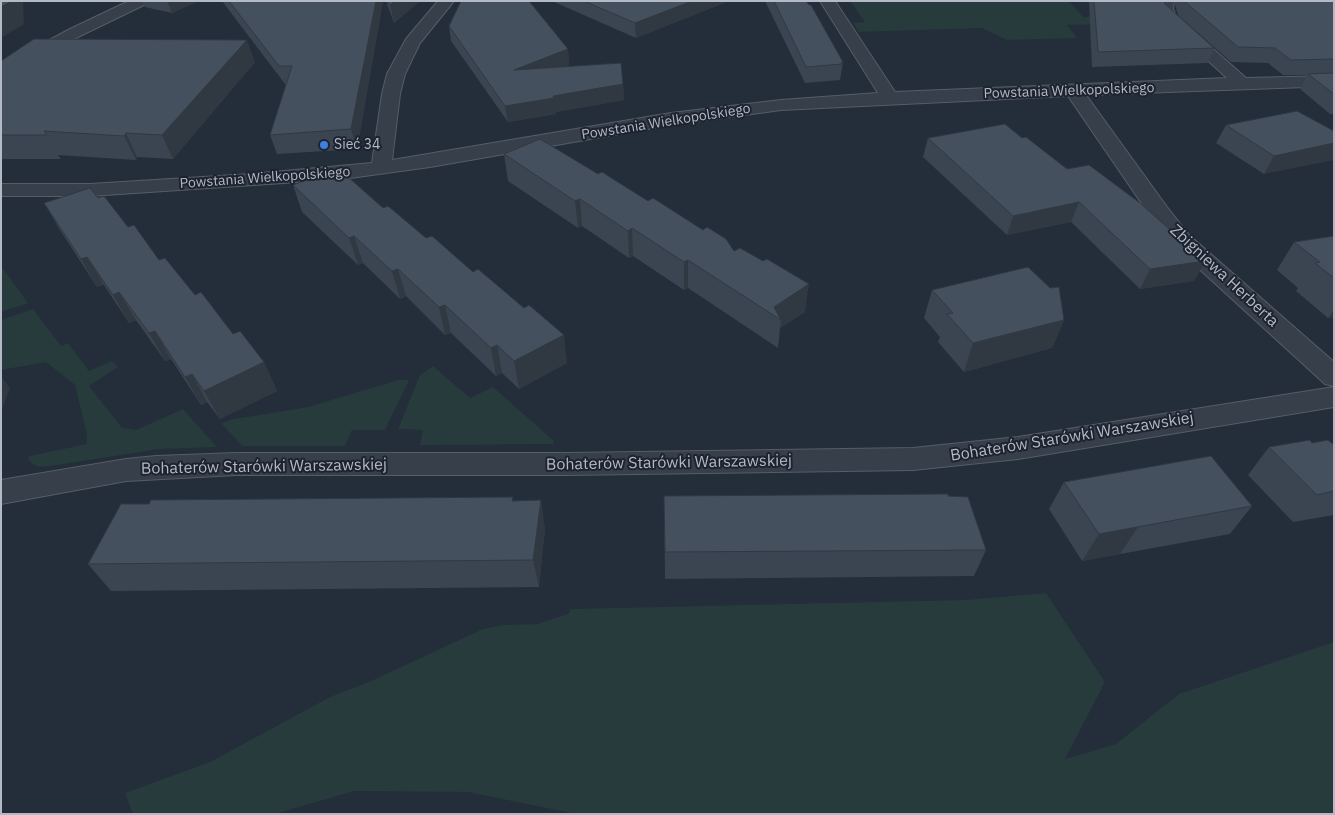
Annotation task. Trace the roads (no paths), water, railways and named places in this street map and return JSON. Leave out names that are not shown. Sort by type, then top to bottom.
[{"type":"street","points":[[1,73],[76,32],[141,1]]},
{"type":"street","points":[[381,168],[391,94],[396,74],[412,42],[439,8],[447,1]]},
{"type":"street","points":[[827,1],[890,98]]},
{"type":"street","points":[[1167,1],[1165,9],[1169,18],[1242,83]]},
{"type":"street","name":"Powstania Wielkopolskiego","points":[[1,190],[90,190],[232,182],[381,168],[717,112],[782,105],[890,98],[1242,83],[1334,81]]},
{"type":"street","name":"Zbigniewa Herberta","points":[[1074,91],[1159,212],[1181,240],[1334,377]]},
{"type":"street","name":"Bohaterów Starówki Warszawskiej","points":[[1,492],[126,470],[176,466],[236,464],[624,463],[922,458],[1018,448],[1334,396]]},
{"type":"place","name":"Sieć 34","points":[[324,145]]}]
